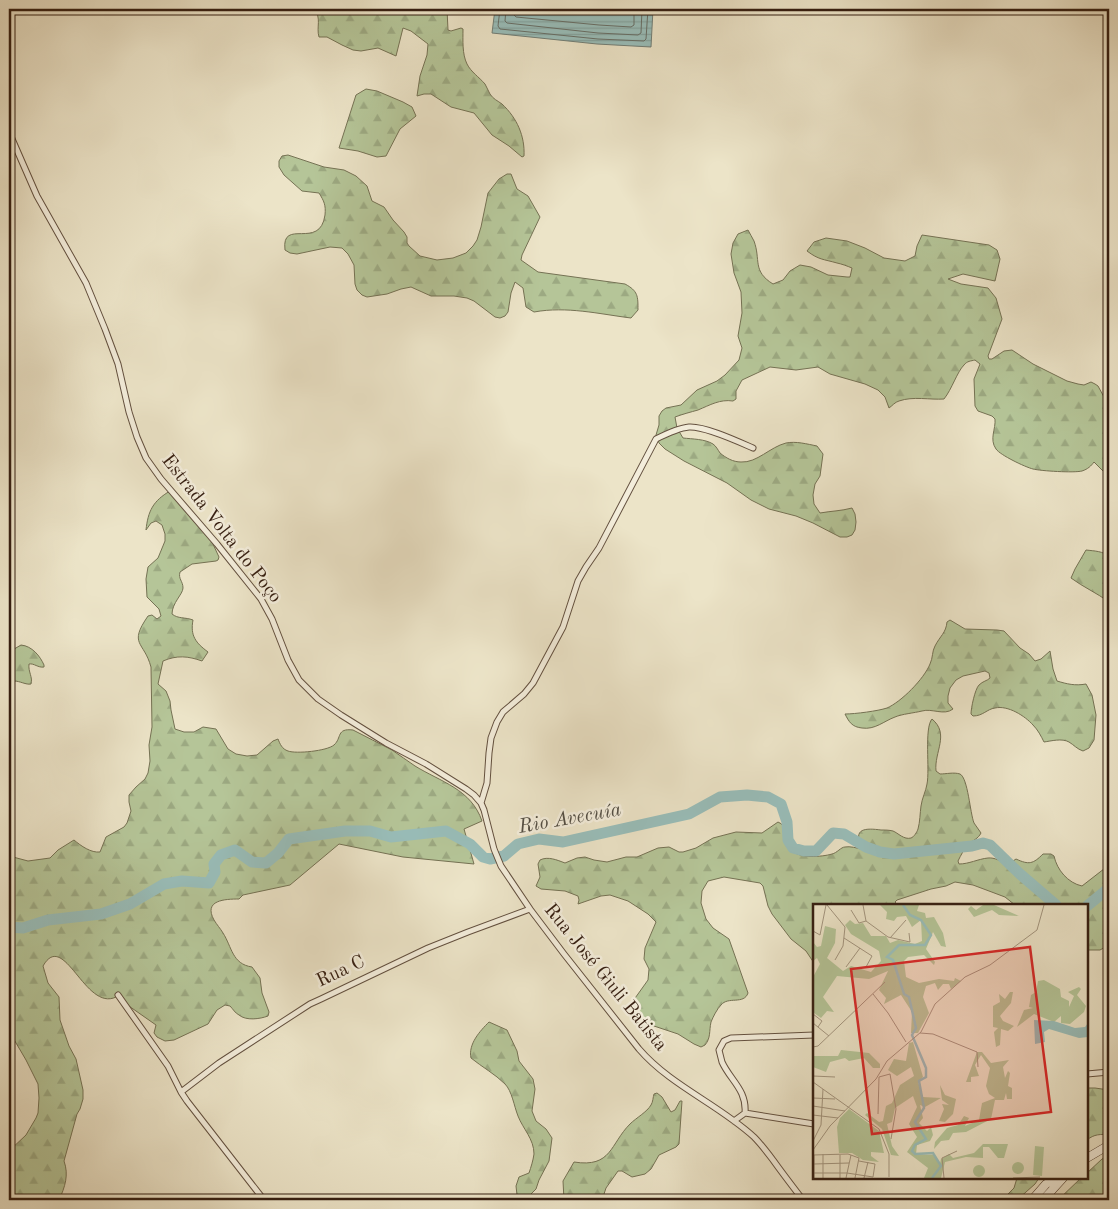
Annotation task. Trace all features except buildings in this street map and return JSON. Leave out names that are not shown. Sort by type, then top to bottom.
[{"type":"main road","points":[[1088,1157],[1109,1145]]},
{"type":"main road","points":[[1032,1200],[1046,1184],[1055,1179]]},
{"type":"main road","points":[[1043,1200],[1062,1179]]},
{"type":"street","name":"Estrada Volta do Poço","points":[[9,132],[37,196],[90,293],[118,364],[129,412],[146,458],[165,484],[217,544],[260,599],[272,620],[288,660],[299,680],[318,699],[341,715],[466,789],[481,803]]},
{"type":"street","points":[[481,803],[487,783],[491,738],[497,722],[503,712],[533,684],[564,628],[578,581],[598,548],[656,439],[668,433],[690,427],[713,431],[753,448]]},
{"type":"street","name":"Rua José Giuli Batista","points":[[481,803],[501,866],[564,954],[650,1062],[675,1082],[734,1121],[754,1137],[803,1200]]},
{"type":"street","name":"Rua C","points":[[181,1092],[238,1051],[315,1002],[428,948],[530,909]]},
{"type":"street","points":[[118,995],[168,1066],[181,1092],[264,1200]]},
{"type":"street","points":[[745,1113],[746,1105],[739,1087],[722,1062],[719,1050],[724,1041],[732,1038],[813,1035]]},
{"type":"street","points":[[1088,1074],[1109,1072]]},
{"type":"street","points":[[734,1121],[745,1113],[813,1124]]},
{"type":"green space","points":[[314,9],[447,9],[448,30],[463,29],[465,60],[467,64],[485,84],[491,96],[507,109],[516,121],[523,141],[524,156],[522,157],[492,135],[474,113],[451,107],[431,94],[417,96],[428,44],[411,31],[403,28],[396,56],[378,48],[361,51],[353,50],[327,37],[319,37],[318,16]]},
{"type":"green space","points":[[366,89],[377,91],[403,102],[412,107],[416,116],[400,129],[386,156],[377,157],[339,148],[356,95]]},
{"type":"green space","points":[[288,155],[324,167],[344,170],[356,176],[367,186],[372,201],[384,207],[404,232],[409,246],[420,256],[437,260],[453,258],[466,253],[473,246],[481,227],[488,193],[499,179],[507,174],[511,174],[517,189],[528,196],[540,217],[521,260],[538,272],[625,284],[633,289],[636,294],[638,310],[631,318],[571,310],[534,312],[526,307],[523,288],[515,282],[508,312],[500,318],[495,317],[467,298],[431,296],[411,287],[387,294],[367,297],[362,295],[357,290],[355,284],[354,265],[342,248],[330,247],[297,254],[285,250],[285,240],[289,236],[316,231],[322,225],[325,215],[324,203],[319,193],[302,191],[284,175],[279,167],[279,161],[282,156]]},
{"type":"green space","points":[[748,230],[754,241],[760,270],[766,279],[773,284],[783,280],[790,271],[800,265],[811,267],[828,275],[850,277],[852,268],[818,258],[807,251],[814,242],[826,238],[847,241],[884,258],[905,261],[915,256],[922,235],[989,245],[997,250],[1000,259],[995,281],[963,274],[948,279],[961,284],[988,288],[996,298],[1002,319],[988,356],[989,359],[1004,351],[1012,350],[1033,364],[1067,381],[1084,385],[1091,382],[1098,386],[1104,397],[1109,400],[1109,483],[1105,473],[1094,462],[1089,467],[1078,472],[1033,469],[998,452],[993,442],[995,419],[978,411],[975,406],[974,379],[980,364],[975,360],[969,361],[961,368],[944,399],[916,398],[896,402],[889,408],[885,397],[878,390],[865,384],[830,374],[818,367],[796,370],[770,367],[742,380],[736,391],[736,399],[733,401],[711,404],[675,417],[677,428],[683,438],[710,442],[722,455],[735,461],[747,462],[753,460],[780,445],[790,442],[817,446],[823,454],[820,476],[815,484],[813,495],[814,504],[820,513],[852,508],[855,514],[855,530],[852,535],[847,537],[840,537],[796,516],[769,509],[751,500],[727,483],[665,449],[659,443],[656,435],[659,416],[662,411],[666,408],[681,405],[697,390],[717,381],[725,375],[739,360],[742,348],[738,336],[742,313],[741,292],[734,273],[731,254],[733,243],[738,234]]},
{"type":"green space","points":[[170,491],[212,542],[219,557],[216,561],[192,564],[180,572],[183,588],[172,610],[172,614],[177,617],[193,620],[193,635],[208,652],[202,661],[182,657],[163,661],[158,684],[166,691],[170,701],[175,729],[184,732],[194,732],[203,727],[216,729],[228,749],[236,754],[247,756],[257,755],[278,739],[283,748],[292,752],[325,749],[334,745],[342,732],[353,730],[392,750],[415,766],[454,788],[471,801],[482,821],[464,829],[474,864],[403,857],[339,844],[290,885],[243,895],[239,899],[217,902],[211,908],[214,920],[236,959],[252,967],[260,978],[262,993],[269,1012],[268,1016],[257,1019],[245,1018],[236,1013],[230,1006],[225,1005],[217,1010],[208,1024],[174,1040],[165,1041],[157,1037],[154,1033],[156,1025],[116,997],[105,998],[94,993],[59,957],[51,957],[43,966],[48,983],[59,997],[60,1020],[69,1046],[76,1059],[83,1090],[83,1099],[64,1161],[66,1181],[59,1200],[9,1200],[9,1151],[26,1135],[36,1118],[39,1098],[38,1084],[9,1031],[9,857],[28,861],[50,858],[58,850],[74,840],[83,847],[100,852],[106,837],[124,827],[127,823],[131,811],[129,795],[145,779],[150,761],[149,745],[152,727],[151,667],[138,638],[142,625],[148,616],[152,615],[157,619],[161,616],[159,609],[147,597],[146,579],[148,567],[158,558],[165,541],[165,534],[162,525],[156,521],[151,523],[146,530],[152,507]]},
{"type":"green space","points":[[1086,550],[1102,552],[1109,557],[1109,602],[1071,578]]},
{"type":"green space","points":[[950,620],[965,629],[1004,631],[1035,661],[1041,659],[1050,651],[1057,681],[1078,685],[1086,684],[1092,695],[1096,715],[1094,740],[1089,748],[1083,751],[1063,740],[1044,742],[1030,722],[1016,712],[1005,708],[992,709],[973,716],[971,711],[976,690],[979,685],[990,678],[989,673],[985,671],[963,676],[956,680],[950,688],[948,696],[948,703],[953,709],[949,711],[926,710],[905,714],[867,728],[856,727],[851,724],[845,714],[887,708],[899,701],[912,689],[927,670],[934,648],[944,632],[947,622]]},
{"type":"green space","points":[[21,645],[29,647],[35,652],[44,667],[29,664],[31,684],[14,681],[9,690],[9,652]]},
{"type":"green space","points":[[932,719],[940,731],[941,737],[936,771],[940,774],[958,773],[963,777],[974,823],[981,833],[965,848],[958,861],[959,864],[988,858],[1005,862],[1012,862],[1016,859],[1031,862],[1043,854],[1051,854],[1064,875],[1072,882],[1082,886],[1109,865],[1109,945],[1100,950],[1088,950],[1088,904],[1014,904],[1005,897],[973,885],[955,882],[897,900],[895,902],[897,904],[813,904],[813,962],[806,951],[791,939],[772,914],[763,886],[760,883],[724,877],[708,881],[702,891],[701,903],[706,919],[713,928],[729,939],[748,993],[743,999],[724,1002],[715,1013],[711,1022],[708,1040],[701,1047],[678,1034],[654,1026],[641,1018],[636,1010],[633,1001],[648,980],[649,969],[644,959],[645,948],[656,922],[648,914],[628,901],[610,895],[578,904],[578,896],[565,891],[541,889],[536,886],[540,877],[538,864],[540,860],[546,858],[565,863],[585,857],[607,862],[626,857],[637,857],[658,848],[669,847],[683,852],[696,848],[713,838],[736,832],[762,833],[778,822],[784,827],[791,849],[804,856],[828,855],[847,847],[861,849],[859,836],[866,829],[892,831],[911,838],[918,829],[928,778],[928,731]]},
{"type":"green space","points":[[489,1022],[507,1030],[517,1051],[519,1061],[533,1079],[535,1089],[532,1111],[536,1121],[546,1129],[552,1138],[549,1161],[536,1189],[528,1197],[517,1195],[516,1186],[519,1177],[529,1173],[534,1154],[530,1139],[520,1121],[505,1084],[471,1058],[473,1043]]},
{"type":"green space","points":[[1088,1088],[1109,1090],[1109,1135],[1092,1137],[1088,1139]]},
{"type":"green space","points":[[657,1093],[662,1097],[671,1112],[682,1101],[679,1144],[659,1155],[651,1169],[645,1174],[632,1177],[622,1171],[618,1171],[606,1188],[602,1200],[564,1200],[563,1181],[574,1162],[586,1163],[603,1158],[609,1153],[630,1124],[649,1108],[654,1094]]},
{"type":"green space","points":[[1109,1156],[1109,1200],[1058,1200],[1080,1179],[1088,1179],[1088,1172],[1102,1159]]},
{"type":"green space","points":[[1017,1179],[1038,1179],[1017,1200],[1002,1200],[1014,1188]]},
{"type":"water","points":[[495,9],[653,9],[651,47],[597,44],[492,33]]},
{"type":"waterway","name":"Rio Avecuía","points":[[9,927],[23,928],[48,920],[101,914],[130,904],[164,884],[182,881],[209,883],[215,872],[214,864],[221,855],[235,850],[252,862],[266,863],[278,853],[289,839],[345,831],[370,831],[391,837],[446,831],[470,844],[483,857],[490,859],[504,856],[518,844],[539,839],[563,842],[689,814],[720,797],[747,795],[768,797],[781,804],[787,822],[788,840],[793,848],[804,851],[816,851],[833,833],[844,834],[866,847],[880,852],[894,854],[972,846],[983,843],[990,845],[1055,904]]},
{"type":"waterway","name":"Rio Avecuía","points":[[1088,905],[1109,888]]}]
